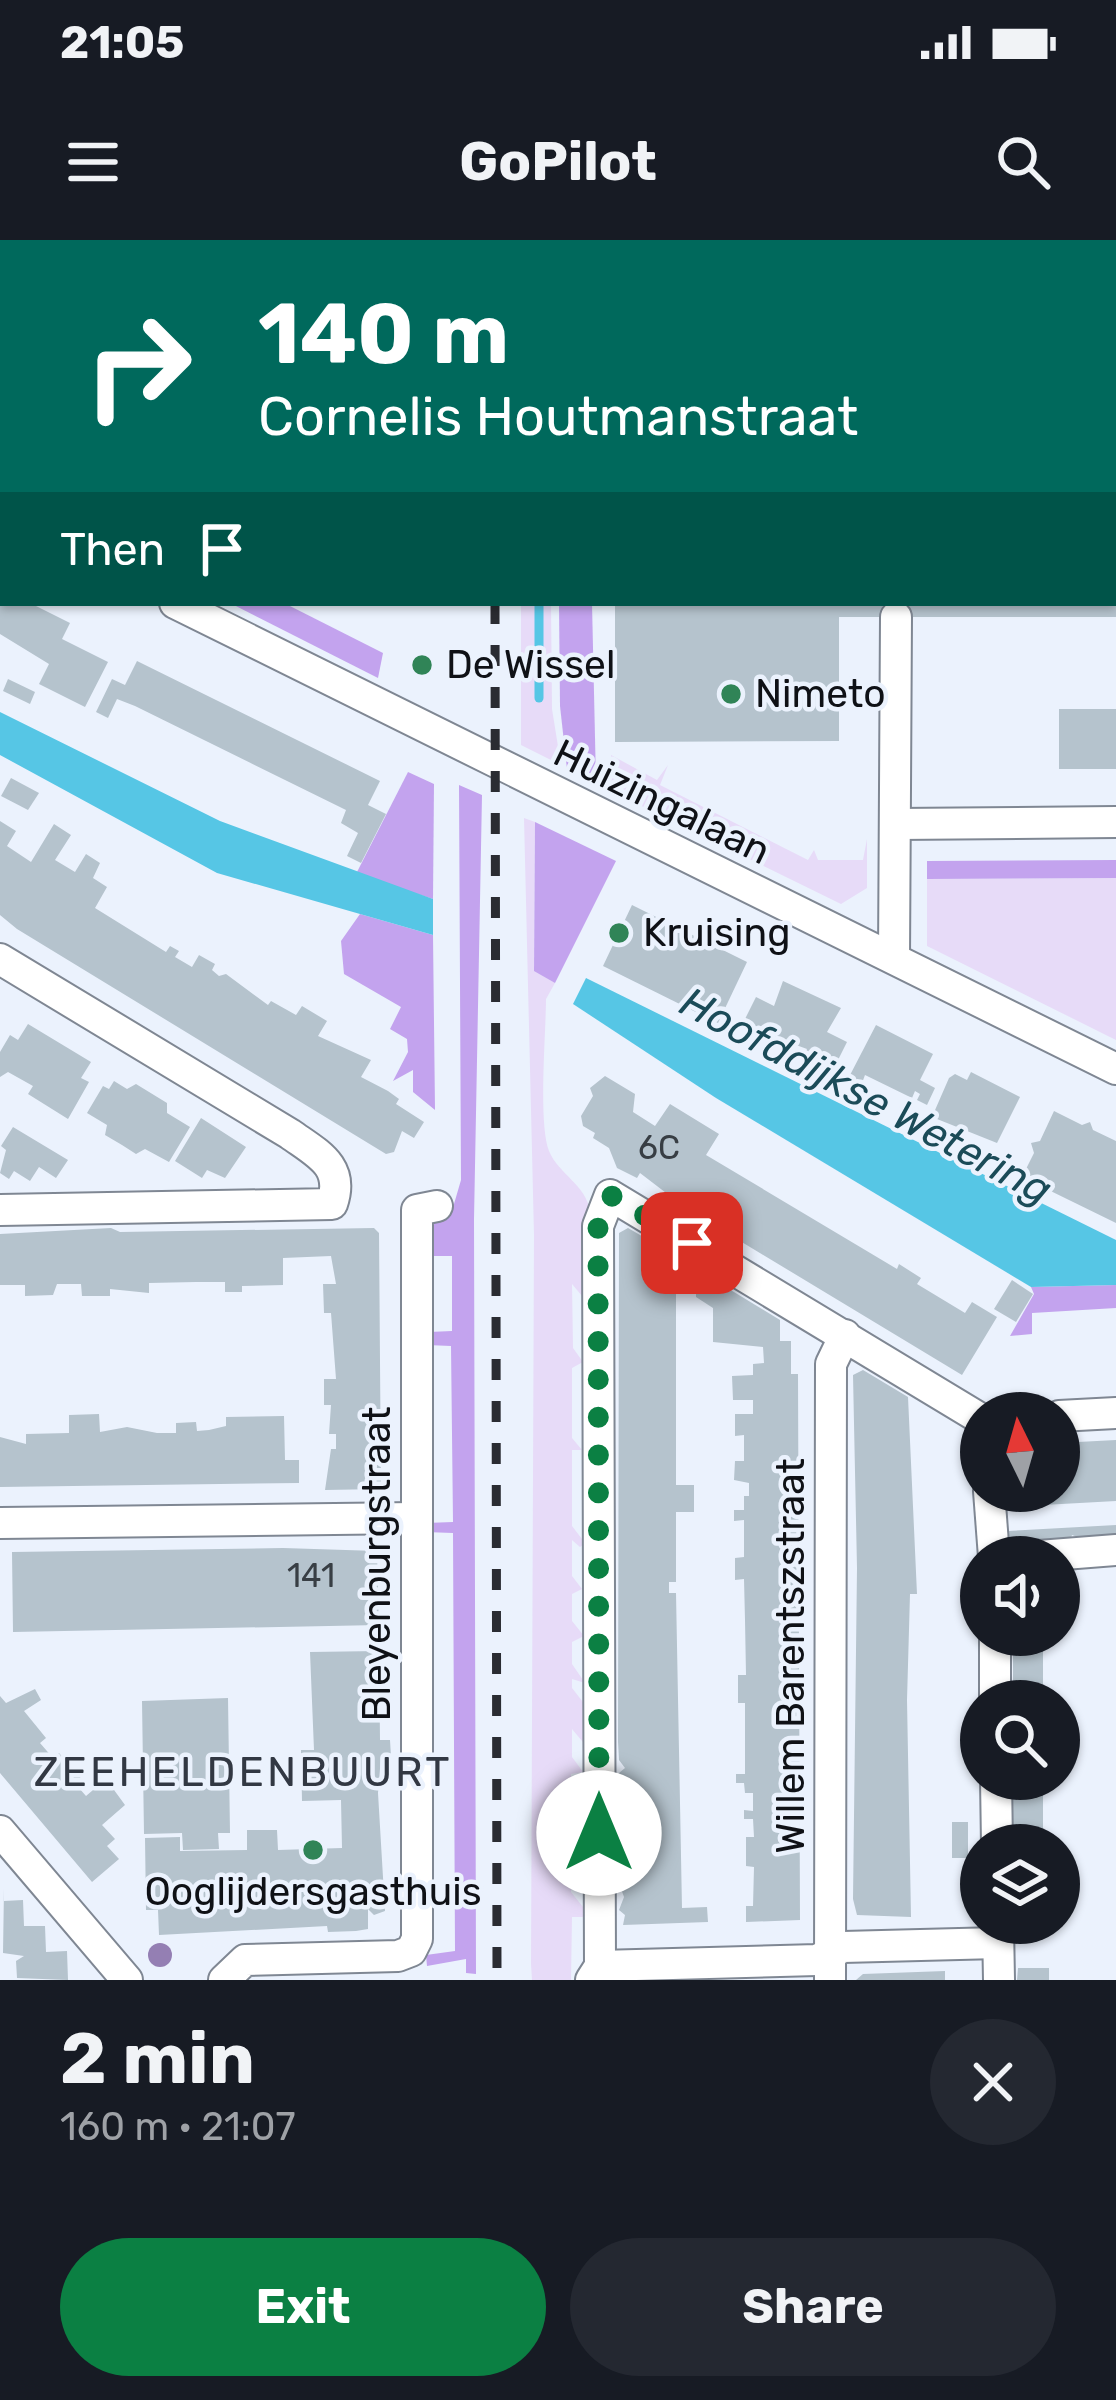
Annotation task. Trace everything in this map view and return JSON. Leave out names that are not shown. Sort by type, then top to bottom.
[{"type":"street","name":"Huizingalaan","points":[[181,606],[1116,1069]]},
{"type":"street","points":[[894,958],[896,617]]},
{"type":"street","points":[[897,824],[1116,822]]},
{"type":"street","points":[[0,959],[330,1162],[338,1185],[332,1204],[0,1210]]},
{"type":"street","points":[[960,1406],[610,1195],[598,1226],[596,1973],[817,1960],[830,1966],[960,1940]]},
{"type":"street","name":"Bleyenburgstraat","points":[[224,1980],[245,1960],[398,1956],[411,1951],[417,1939],[417,1210],[437,1206]]},
{"type":"street","name":"Willem Barentszstraat","points":[[830,1966],[831,1364],[845,1335]]},
{"type":"street","points":[[1080,1415],[1116,1413]]},
{"type":"street","points":[[0,1523],[415,1518]]},
{"type":"street","points":[[1080,1553],[1116,1550]]},
{"type":"street","points":[[0,1831],[127,1980]]},
{"type":"street","points":[[998,1944],[999,1980]]},
{"type":"shaded area","points":[[236,606],[290,606],[383,653],[378,678]]},
{"type":"shaded area","points":[[521,606],[551,606],[552,709],[561,765],[521,745]]},
{"type":"shaded area","points":[[559,606],[592,606],[596,782],[567,769],[560,706]]},
{"type":"shaded area","points":[[611,755],[657,780],[668,765],[660,785],[808,860],[814,850],[818,860],[863,860],[867,839],[867,888],[841,904],[611,791]]},
{"type":"shaded area","points":[[408,772],[434,784],[433,899],[356,874]]},
{"type":"shaded area","points":[[459,785],[482,795],[474,1219],[476,1974],[466,1973],[466,1959],[427,1966],[426,1955],[455,1951],[453,1533],[425,1532],[426,1523],[453,1522],[451,1346],[427,1345],[429,1332],[452,1331],[452,1256],[426,1256],[431,1225],[454,1204],[461,1180]]},
{"type":"shaded area","points":[[524,818],[535,822],[534,970],[555,983],[546,999],[546,1138],[549,1151],[584,1194],[590,1212],[593,1309],[572,1284],[573,1348],[583,1362],[572,1368],[572,1438],[582,1450],[572,1450],[572,1526],[585,1543],[580,1547],[572,1540],[572,1576],[582,1589],[572,1594],[572,1621],[584,1636],[572,1642],[572,1664],[585,1683],[572,1679],[572,1688],[593,1715],[593,1754],[572,1729],[572,1757],[583,1772],[571,1774],[571,1801],[593,1832],[587,1881],[583,1875],[572,1876],[571,1892],[591,1917],[572,1917],[571,1980],[532,1980],[531,1964],[534,1235]]},
{"type":"shaded area","points":[[535,822],[616,861],[555,983],[534,971]]},
{"type":"shaded area","points":[[1116,860],[1116,878],[927,879],[927,861]]},
{"type":"shaded area","points":[[1116,878],[1116,1040],[927,946],[927,879]]},
{"type":"shaded area","points":[[360,914],[433,935],[435,1110],[413,1092],[413,1070],[393,1081],[408,1052],[407,1039],[390,1029],[401,1007],[344,974],[341,941]]},
{"type":"shaded area","points":[[1116,1285],[1116,1308],[1032,1313],[1032,1334],[1010,1336],[1034,1294],[1031,1287]]},
{"type":"water","points":[[0,712],[220,821],[433,899],[433,935],[217,873],[0,755]]},
{"type":"water","points":[[586,978],[1116,1240],[1116,1285],[1031,1287],[716,1098],[573,1004]]},
{"type":"building","points":[[0,606],[36,606],[70,623],[62,639],[108,662],[85,707],[39,684],[49,664],[0,634]]},
{"type":"building","points":[[615,606],[1116,606],[1116,617],[839,617],[839,741],[615,742]]},
{"type":"building","points":[[137,661],[380,781],[368,805],[386,814],[361,863],[347,856],[358,833],[341,823],[346,810],[135,706],[117,699],[108,718],[96,712],[112,679],[125,685]]},
{"type":"building","points":[[8,679],[35,692],[30,704],[3,691]]},
{"type":"building","points":[[1059,709],[1116,709],[1116,769],[1059,769]]},
{"type":"building","points":[[11,778],[39,793],[28,810],[1,796]]},
{"type":"building","points":[[0,821],[16,831],[7,846],[31,862],[54,824],[71,835],[55,860],[75,872],[86,854],[100,863],[93,878],[107,887],[95,908],[166,952],[170,946],[179,951],[175,957],[192,967],[199,955],[215,964],[212,970],[219,976],[226,974],[268,1005],[271,1001],[296,1015],[302,1006],[327,1021],[318,1036],[371,1060],[361,1077],[388,1091],[399,1099],[396,1104],[424,1122],[414,1138],[402,1131],[394,1152],[386,1154],[17,929],[0,915]]},
{"type":"building","points":[[632,905],[747,962],[718,1023],[603,966]]},
{"type":"building","points":[[783,981],[841,1008],[827,1032],[847,1042],[833,1070],[804,1056],[807,1049],[742,1025],[756,997],[774,1006]]},
{"type":"building","points":[[28,1024],[91,1062],[81,1078],[89,1082],[68,1119],[28,1094],[33,1086],[8,1072],[0,1077],[0,1052],[10,1035],[18,1040]]},
{"type":"building","points":[[876,1025],[933,1054],[920,1080],[935,1088],[927,1105],[917,1100],[920,1094],[915,1091],[912,1098],[865,1075],[862,1083],[849,1077]]},
{"type":"building","points":[[971,1072],[1020,1097],[997,1143],[932,1117],[949,1078],[955,1074],[967,1080]]},
{"type":"building","points":[[605,1076],[635,1094],[633,1112],[655,1126],[670,1104],[719,1134],[706,1155],[897,1269],[899,1264],[921,1278],[917,1284],[965,1313],[972,1302],[997,1317],[962,1375],[707,1221],[711,1215],[687,1209],[640,1173],[637,1178],[617,1168],[609,1148],[593,1138],[595,1133],[583,1126],[581,1116],[593,1096],[590,1088]]},
{"type":"building","points":[[114,1081],[127,1089],[136,1084],[167,1103],[167,1113],[190,1127],[169,1162],[145,1149],[136,1154],[105,1135],[107,1125],[87,1113],[103,1086],[109,1089]]},
{"type":"building","points":[[1054,1111],[1082,1125],[1090,1122],[1093,1130],[1116,1141],[1116,1223],[1022,1177],[1034,1153],[1031,1143],[1040,1141]]},
{"type":"building","points":[[201,1118],[246,1147],[225,1178],[207,1170],[202,1178],[175,1161]]},
{"type":"building","points":[[13,1127],[68,1160],[56,1178],[39,1167],[30,1181],[14,1171],[9,1179],[0,1173],[6,1150],[1,1146]]},
{"type":"building","points":[[111,1228],[120,1232],[374,1228],[379,1233],[381,1489],[325,1490],[331,1449],[336,1449],[336,1434],[329,1434],[331,1405],[324,1405],[324,1379],[336,1379],[331,1313],[324,1313],[323,1284],[336,1284],[331,1256],[283,1258],[283,1285],[242,1286],[242,1292],[225,1292],[225,1282],[149,1283],[149,1293],[110,1289],[110,1296],[82,1296],[81,1284],[57,1284],[53,1295],[25,1296],[25,1285],[0,1285],[0,1234]]},
{"type":"building","points":[[628,1228],[676,1256],[676,1485],[694,1485],[694,1512],[676,1512],[676,1582],[669,1582],[669,1593],[676,1593],[682,1908],[707,1907],[708,1922],[623,1925],[625,1915],[619,1910],[624,1868],[619,1847],[624,1843],[619,1773],[625,1768],[619,1760],[618,1742],[619,1233]]},
{"type":"building","points":[[696,1269],[780,1320],[780,1341],[791,1341],[791,1374],[798,1374],[800,1920],[746,1922],[746,1906],[753,1906],[754,1867],[746,1866],[746,1837],[754,1837],[753,1819],[744,1819],[744,1810],[753,1811],[753,1793],[745,1793],[744,1783],[736,1783],[736,1774],[745,1774],[745,1703],[738,1703],[738,1675],[746,1675],[744,1579],[735,1580],[735,1558],[744,1557],[744,1520],[734,1521],[734,1510],[744,1510],[749,1483],[734,1480],[735,1461],[744,1461],[744,1435],[735,1436],[735,1414],[753,1414],[753,1400],[733,1400],[732,1376],[753,1375],[753,1364],[764,1363],[763,1347],[713,1342],[713,1308],[696,1297]]},
{"type":"building","points":[[1012,1280],[1033,1294],[1016,1322],[994,1309]]},
{"type":"building","points":[[863,1370],[908,1397],[917,1594],[910,1594],[907,1700],[911,1917],[857,1915],[853,1899],[857,1568],[853,1375]]},
{"type":"building","points":[[99,1414],[100,1432],[127,1427],[157,1433],[176,1433],[176,1423],[196,1422],[197,1431],[226,1426],[226,1417],[284,1416],[285,1460],[299,1460],[299,1483],[0,1487],[0,1437],[26,1444],[26,1434],[69,1433],[69,1415]]},
{"type":"building","points":[[1116,1440],[1116,1501],[1080,1503],[1080,1442]]},
{"type":"building","points":[[1116,1525],[1116,1538],[1103,1534],[1099,1545],[1080,1536],[1008,1536],[1008,1531]]},
{"type":"building","points":[[377,1551],[378,1590],[368,1590],[368,1598],[378,1598],[379,1625],[13,1632],[12,1552]]},
{"type":"building","name":"Ooglijdersgasthuis","points":[[379,1651],[380,1740],[390,1740],[391,1757],[381,1757],[378,1793],[385,1911],[374,1915],[368,1909],[368,1929],[356,1931],[328,1932],[327,1926],[159,1935],[158,1910],[146,1910],[145,1838],[180,1837],[180,1851],[247,1850],[247,1830],[277,1830],[278,1850],[342,1848],[341,1800],[302,1801],[301,1750],[314,1750],[310,1652]]},
{"type":"building","points":[[1013,1656],[1043,1656],[1043,1680],[1013,1680]]},
{"type":"building","points":[[35,1689],[41,1700],[24,1711],[46,1738],[40,1743],[53,1758],[59,1753],[85,1783],[79,1788],[86,1796],[106,1779],[125,1805],[102,1825],[115,1839],[107,1846],[119,1859],[92,1882],[0,1773],[0,1696],[6,1703]]},
{"type":"building","points":[[228,1698],[230,1833],[218,1833],[219,1849],[183,1850],[182,1833],[144,1834],[142,1701]]},
{"type":"building","points":[[1013,1800],[1043,1800],[1043,1824],[1013,1824]]},
{"type":"building","points":[[952,1822],[968,1822],[960,1824],[960,1858],[952,1858]]},
{"type":"building","points":[[4,1888],[4,1901],[23,1900],[24,1926],[45,1926],[46,1952],[67,1951],[68,1980],[17,1978],[16,1961],[24,1956],[3,1953]]},
{"type":"building","points":[[1018,1968],[1049,1968],[1049,1980],[1017,1980]]},
{"type":"building","points":[[945,1971],[945,1980],[856,1980],[863,1974]]},
{"type":"waterway","points":[[539,606],[539,698]]},
{"type":"railway","points":[[495,606],[497,1980]]},
{"type":"place","name":"De Wissel","points":[[422,665]]},
{"type":"place","name":"Nimeto","points":[[731,694]]},
{"type":"place","name":"Kruising","points":[[619,933]]},
{"type":"place","name":"Ooglijdersgasthuis","points":[[313,1850]]},
{"type":"district","name":"ZEEHELDENBUURT","points":[[243,1772]]},
{"type":"route","points":[[599,1833],[598,1226],[610,1195],[692,1243]]},
{"type":"water label","name":"Hoofddijkse Wetering","points":[[866,1096]]}]
